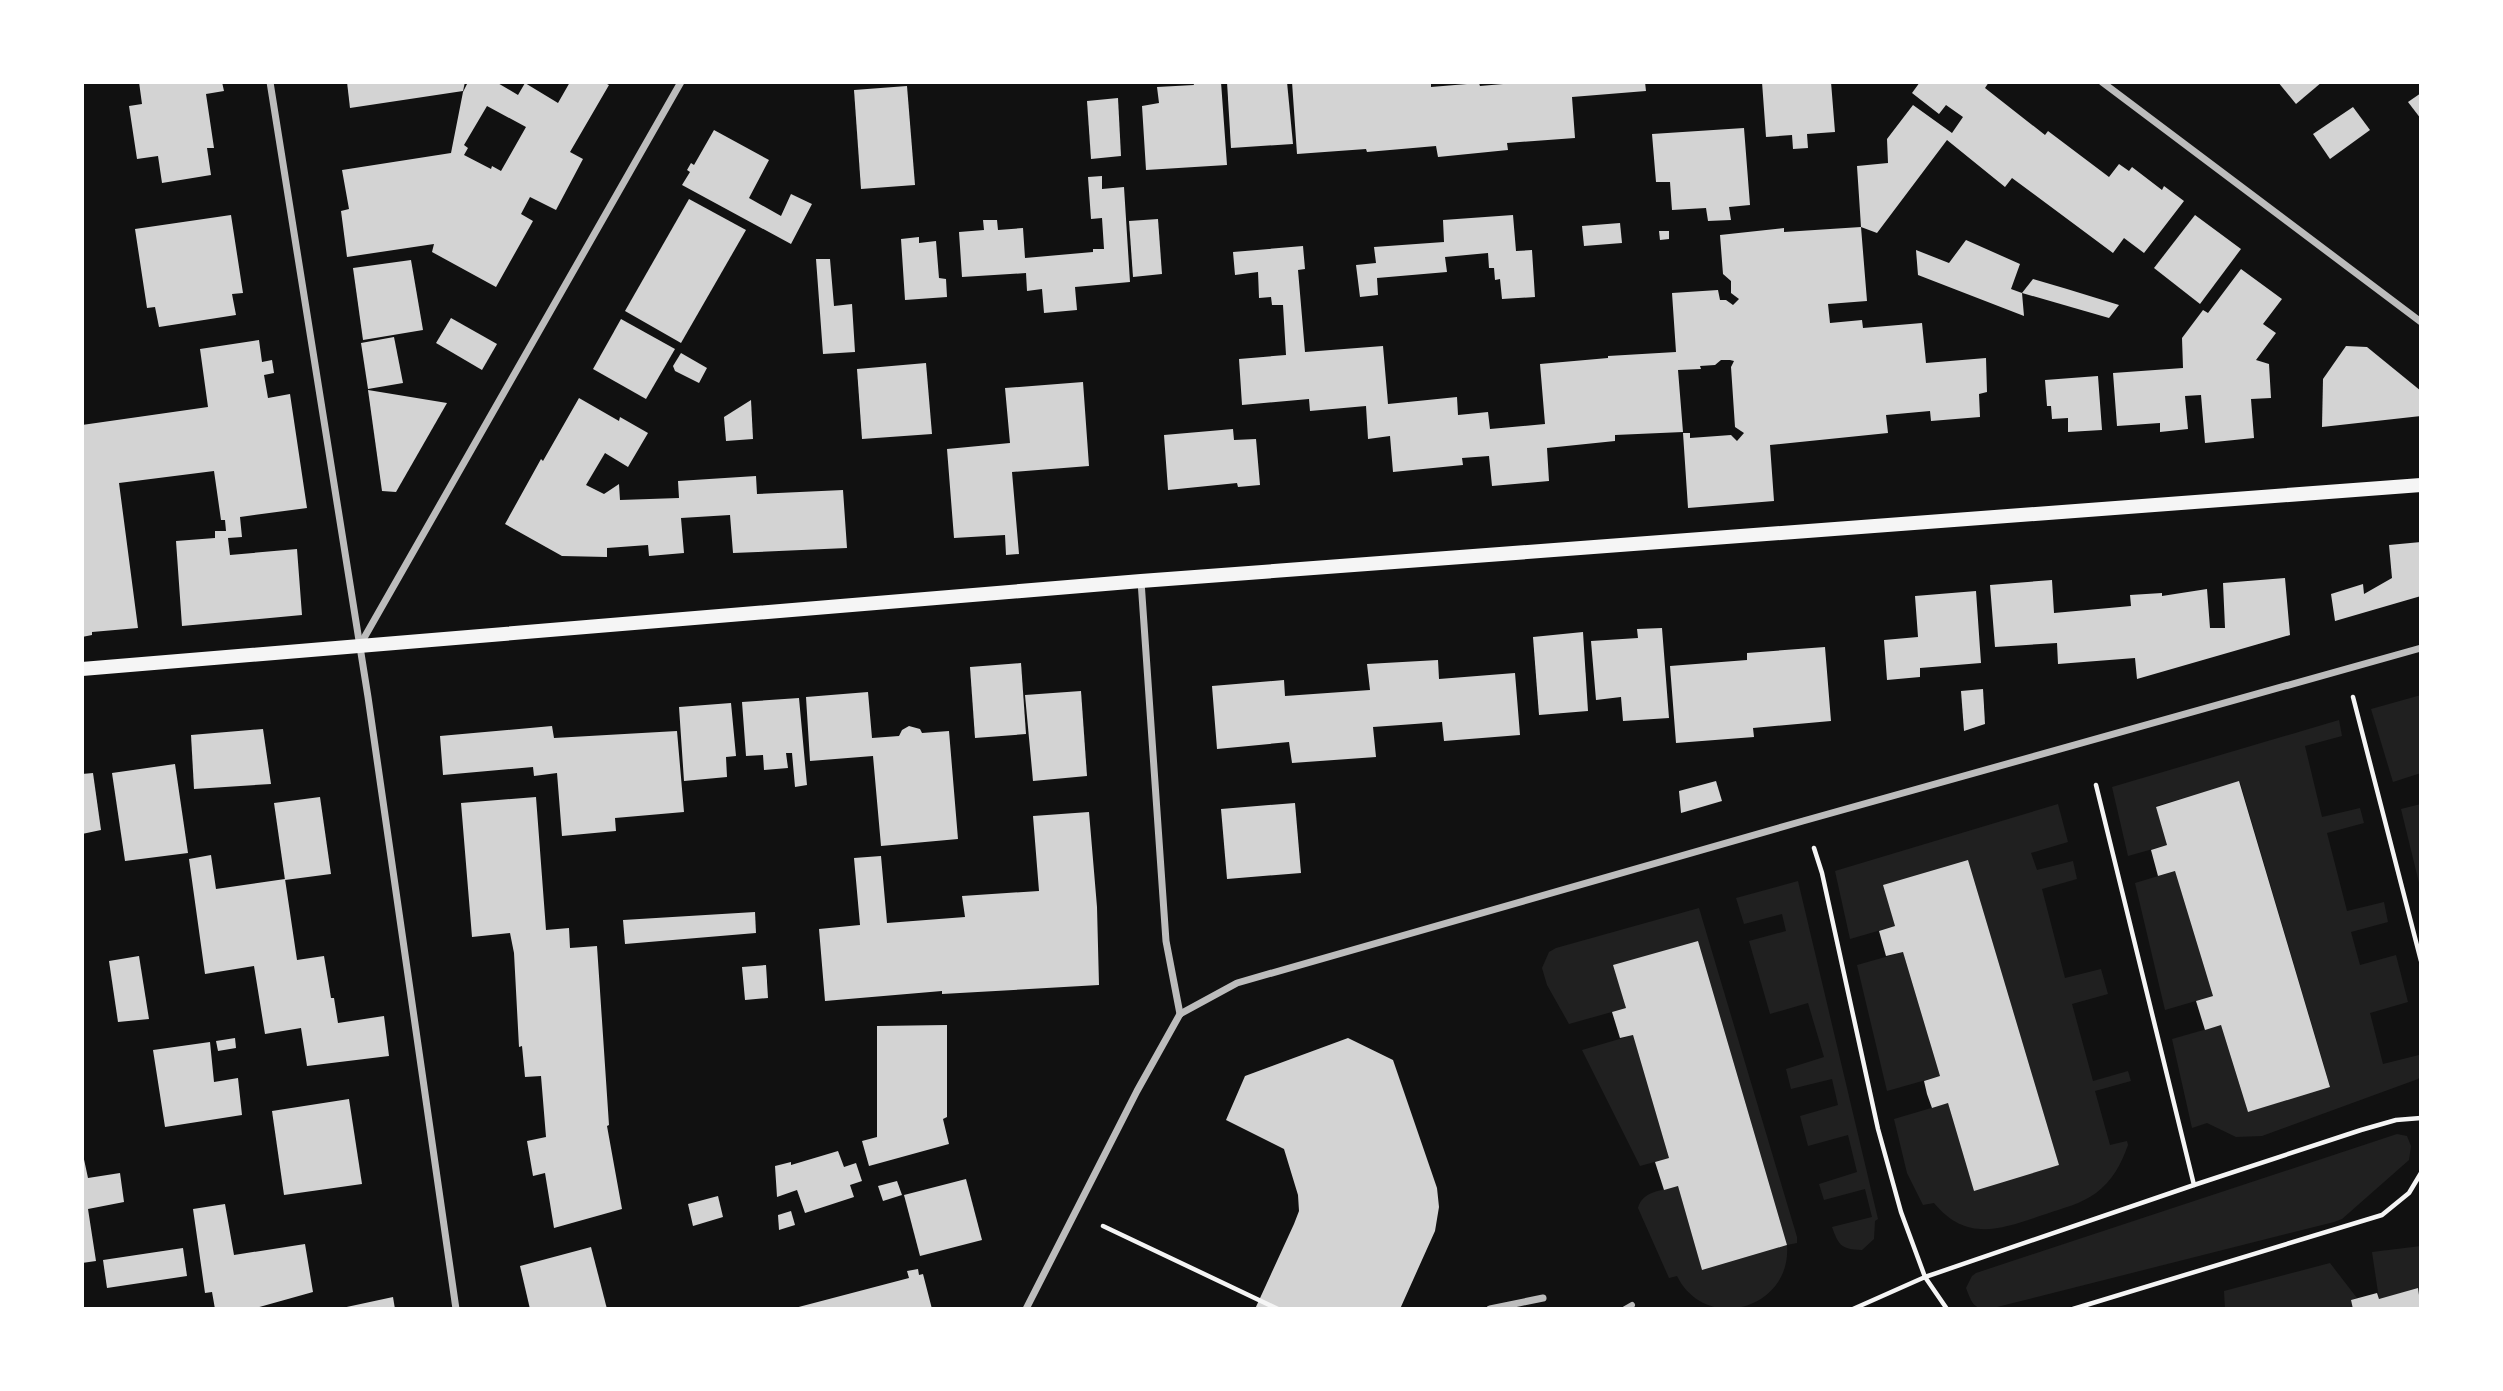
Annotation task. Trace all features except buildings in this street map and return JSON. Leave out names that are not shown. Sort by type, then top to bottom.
[{"type":"main road","points":[[82,668],[1141,581],[2421,485]]},
{"type":"street","points":[[270,82],[359,646],[456,1309]]},
{"type":"street","points":[[359,646],[681,82]]},
{"type":"street","points":[[2102,82],[2421,322]]},
{"type":"street","points":[[1141,581],[1166,942],[1180,1014]]},
{"type":"street","points":[[1026,1309],[1074,1212],[1180,1014],[1237,983],[2421,648]]},
{"type":"street","points":[[1490,1309],[1543,1298]]},
{"type":"street","points":[[1625,1309],[1632,1305]]},
{"type":"path","points":[[2346,669],[2421,961]]},
{"type":"path","points":[[2096,785],[2194,1185]]},
{"type":"path","points":[[1803,821],[1822,873],[1881,1141],[1900,1212],[1925,1277],[1947,1309]]},
{"type":"path","points":[[1853,1309],[1925,1277],[2194,1185],[2361,1130],[2396,1120],[2421,1118]]},
{"type":"path","points":[[2073,1309],[2382,1215],[2409,1193],[2421,1173]]},
{"type":"path","points":[[1074,1212],[1278,1309]]},
{"type":"shaded area","points":[[2421,695],[2421,773],[2393,782],[2371,709]]},
{"type":"shaded area","points":[[2339,720],[2342,736],[2305,746],[2322,817],[2360,808],[2364,823],[2327,833],[2347,911],[2384,902],[2388,922],[2351,932],[2360,965],[2396,955],[2408,1002],[2370,1013],[2383,1064],[2419,1055],[2421,1076],[2262,1136],[2236,1137],[2207,1123],[2192,1128],[2172,1039],[2221,1025],[2248,1112],[2330,1086],[2240,782],[2156,806],[2167,845],[2128,856],[2112,787]]},
{"type":"shaded area","points":[[2058,804],[2068,842],[2031,853],[2037,870],[2073,861],[2077,879],[2042,889],[2065,978],[2101,969],[2108,994],[2072,1004],[2093,1081],[2128,1071],[2131,1081],[2095,1091],[2110,1145],[2127,1141],[2128,1145],[2111,1178],[2096,1193],[2084,1200],[2015,1224],[1987,1229],[1973,1228],[1947,1216],[1934,1203],[1923,1205],[1907,1173],[1894,1119],[1948,1103],[1974,1191],[2059,1165],[1968,860],[1884,885],[1895,926],[1850,939],[1835,871]]},
{"type":"shaded area","points":[[2421,804],[2421,891],[2401,809]]},
{"type":"shaded area","points":[[2175,871],[2213,996],[2165,1010],[2135,883]]},
{"type":"shaded area","points":[[1798,881],[1878,1219],[1875,1221],[1874,1239],[1862,1250],[1849,1249],[1842,1245],[1832,1227],[1872,1217],[1865,1189],[1824,1200],[1819,1184],[1857,1172],[1848,1135],[1808,1146],[1800,1116],[1838,1105],[1832,1079],[1791,1089],[1786,1069],[1824,1057],[1808,1003],[1770,1014],[1749,941],[1786,931],[1782,914],[1744,924],[1736,898]]},
{"type":"shaded area","points":[[1699,908],[1797,1243],[1787,1245],[1698,941],[1614,965],[1626,1008],[1569,1024],[1547,985],[1542,968],[1549,952],[1556,948]]},
{"type":"shaded area","points":[[1903,952],[1940,1076],[1887,1091],[1857,965]]},
{"type":"shaded area","points":[[1633,1035],[1669,1158],[1640,1166],[1582,1050]]},
{"type":"shaded area","points":[[2397,1134],[2407,1136],[2411,1146],[2409,1160],[2342,1219],[2334,1222],[1989,1309],[1974,1304],[1966,1288],[1976,1273]]},
{"type":"shaded area","points":[[1678,1186],[1702,1270],[1787,1245],[1785,1267],[1776,1285],[1762,1298],[1745,1306],[1726,1309],[1707,1305],[1690,1294],[1677,1276],[1669,1278],[1638,1208],[1640,1202],[1649,1194]]},
{"type":"shaded area","points":[[2421,1246],[2421,1299],[2418,1289],[2379,1299],[2372,1252]]},
{"type":"shaded area","points":[[2330,1263],[2357,1298],[2351,1300],[2353,1307],[2225,1309],[2224,1291]]}]
